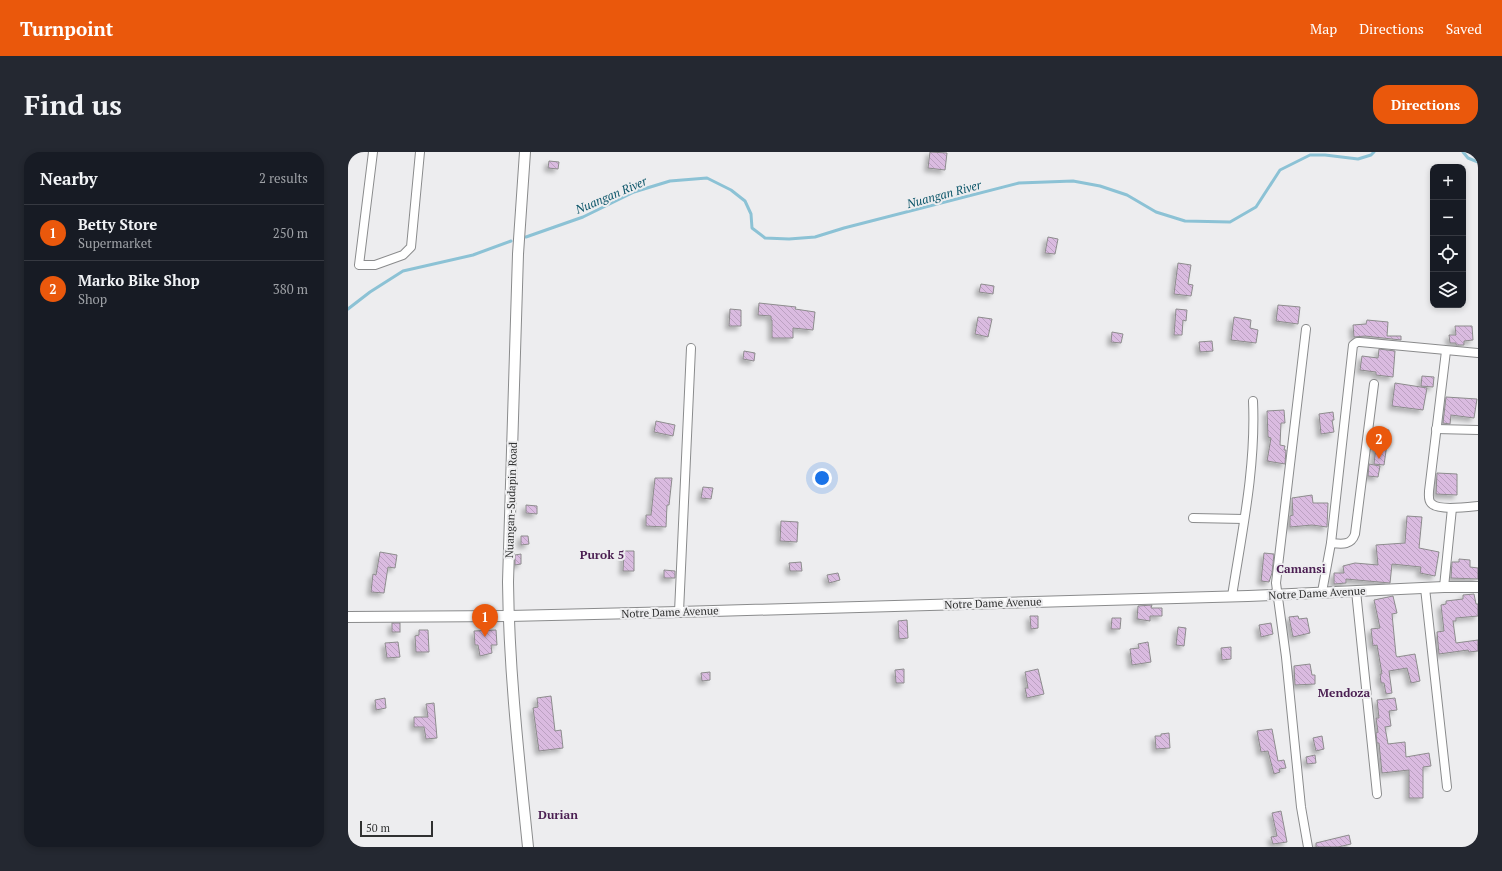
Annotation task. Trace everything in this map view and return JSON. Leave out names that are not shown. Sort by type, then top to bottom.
[{"type":"street","points":[[373,152],[359,265],[375,265],[403,255],[411,246],[420,152]]},
{"type":"street","name":"Nuangan-Sudapin Road","points":[[525,152],[517,291],[509,616],[517,733],[528,847]]},
{"type":"street","points":[[1306,329],[1276,583],[1286,657],[1301,807],[1308,847]]},
{"type":"street","points":[[1322,592],[1331,543],[1353,345],[1360,342],[1478,353]]},
{"type":"street","points":[[679,612],[691,348]]},
{"type":"street","points":[[1446,351],[1429,500],[1431,504],[1436,506],[1452,508],[1478,506]]},
{"type":"street","points":[[1331,543],[1342,544],[1354,540],[1374,384]]},
{"type":"street","points":[[1232,596],[1252,458],[1254,428],[1253,401]]},
{"type":"street","points":[[1436,430],[1478,430]]},
{"type":"street","points":[[1444,587],[1452,508]]},
{"type":"street","points":[[1193,518],[1244,519]]},
{"type":"street","name":"Notre Dame Avenue","points":[[348,617],[509,616],[679,612],[1277,595],[1444,587],[1478,587]]},
{"type":"street","points":[[1425,588],[1447,787]]},
{"type":"street","points":[[1356,591],[1377,794]]},
{"type":"building","points":[[930,152],[947,153],[945,170],[928,168]]},
{"type":"building","points":[[549,161],[559,162],[558,169],[548,168]]},
{"type":"building","points":[[1048,237],[1058,239],[1055,254],[1045,253]]},
{"type":"building","points":[[1178,263],[1191,265],[1188,284],[1193,285],[1191,296],[1174,294]]},
{"type":"building","points":[[981,284],[994,286],[993,294],[979,292]]},
{"type":"building","points":[[759,303],[796,307],[795,309],[815,312],[813,330],[793,328],[793,338],[772,338],[771,316],[758,315]]},
{"type":"building","points":[[1278,305],[1300,307],[1298,324],[1276,321]]},
{"type":"building","points":[[730,309],[741,310],[741,326],[729,326]]},
{"type":"building","points":[[1176,309],[1187,310],[1186,321],[1183,320],[1182,335],[1174,335]]},
{"type":"building","points":[[978,317],[992,319],[988,337],[975,334]]},
{"type":"building","points":[[1234,317],[1251,320],[1250,328],[1258,330],[1256,343],[1231,340]]},
{"type":"building","points":[[1367,320],[1388,322],[1387,336],[1401,336],[1401,340],[1365,336],[1354,337],[1353,325],[1366,324]]},
{"type":"building","points":[[1455,326],[1472,326],[1473,340],[1464,341],[1464,345],[1450,343],[1449,335],[1456,335]]},
{"type":"building","points":[[1112,332],[1123,334],[1121,343],[1111,342]]},
{"type":"building","points":[[1212,341],[1213,351],[1200,352],[1199,342]]},
{"type":"building","points":[[1379,349],[1395,351],[1393,377],[1376,375],[1376,372],[1360,370],[1362,356],[1378,358]]},
{"type":"building","points":[[744,351],[755,353],[754,361],[743,359]]},
{"type":"building","points":[[1422,376],[1434,377],[1433,387],[1421,386]]},
{"type":"building","points":[[1395,383],[1427,388],[1423,410],[1392,406]]},
{"type":"building","points":[[1446,397],[1477,399],[1474,418],[1451,415],[1450,424],[1443,423]]},
{"type":"building","points":[[1284,410],[1285,423],[1281,423],[1280,445],[1285,446],[1285,464],[1267,461],[1271,438],[1268,437],[1267,411]]},
{"type":"building","points":[[1333,412],[1334,420],[1332,420],[1334,432],[1321,434],[1319,414]]},
{"type":"building","points":[[656,421],[675,425],[673,436],[654,432]]},
{"type":"building","points":[[1377,429],[1389,430],[1384,465],[1374,464],[1376,446],[1374,445]]},
{"type":"building","points":[[1369,464],[1380,466],[1378,477],[1368,476]]},
{"type":"building","points":[[1437,473],[1457,474],[1457,495],[1436,494]]},
{"type":"building","points":[[655,478],[672,478],[669,505],[667,505],[666,527],[646,526],[646,515],[651,515]]},
{"type":"building","points":[[703,487],[713,488],[711,499],[701,498]]},
{"type":"building","points":[[1312,495],[1313,503],[1328,503],[1327,527],[1312,525],[1290,527],[1290,516],[1293,515],[1292,498]]},
{"type":"building","points":[[526,505],[537,506],[537,514],[526,513]]},
{"type":"building","points":[[1407,516],[1422,517],[1419,548],[1439,552],[1435,576],[1420,573],[1421,567],[1392,564],[1390,583],[1346,579],[1346,583],[1334,584],[1334,573],[1344,573],[1343,566],[1355,563],[1378,565],[1376,545],[1405,543]]},
{"type":"building","points":[[781,521],[798,522],[797,542],[780,541]]},
{"type":"building","points":[[521,536],[528,536],[529,544],[521,545]]},
{"type":"building","points":[[624,551],[634,551],[634,571],[623,571]]},
{"type":"building","points":[[380,552],[397,555],[395,568],[388,567],[384,593],[371,592],[373,574],[376,575]]},
{"type":"building","points":[[1264,553],[1274,554],[1272,573],[1269,582],[1261,581]]},
{"type":"building","points":[[521,554],[521,564],[515,565],[515,555]]},
{"type":"building","points":[[1459,559],[1470,560],[1470,567],[1478,568],[1478,579],[1451,578],[1452,562],[1459,562]]},
{"type":"building","points":[[801,562],[802,571],[790,571],[789,563]]},
{"type":"building","points":[[664,570],[675,571],[675,578],[664,578]]},
{"type":"building","points":[[838,573],[840,580],[829,583],[827,575]]},
{"type":"building","points":[[1474,594],[1476,604],[1478,604],[1478,616],[1456,618],[1456,621],[1453,621],[1456,643],[1478,640],[1478,651],[1469,652],[1468,650],[1439,654],[1437,632],[1444,631],[1441,605],[1446,604],[1446,601],[1463,599],[1463,595]]},
{"type":"building","points":[[1393,596],[1397,613],[1392,614],[1396,655],[1397,657],[1415,654],[1420,681],[1411,683],[1407,668],[1389,671],[1392,693],[1386,694],[1384,683],[1381,683],[1380,674],[1382,674],[1377,645],[1373,646],[1371,629],[1380,628],[1374,600]]},
{"type":"building","points":[[1152,605],[1151,608],[1162,608],[1162,616],[1150,616],[1150,621],[1137,619],[1138,606]]},
{"type":"building","points":[[1030,616],[1038,616],[1038,628],[1031,629]]},
{"type":"building","points":[[1298,616],[1299,619],[1307,618],[1310,633],[1293,637],[1289,617]]},
{"type":"building","points":[[1112,618],[1121,618],[1120,629],[1111,629]]},
{"type":"building","points":[[907,620],[908,638],[899,639],[898,621]]},
{"type":"building","points":[[392,623],[400,623],[400,632],[392,632]]},
{"type":"building","points":[[1271,623],[1273,634],[1261,637],[1259,625]]},
{"type":"building","points":[[1178,627],[1186,628],[1184,646],[1176,645]]},
{"type":"building","points":[[419,630],[428,630],[429,652],[416,652],[415,636],[419,635]]},
{"type":"building","points":[[496,630],[497,645],[491,645],[492,653],[480,656],[478,645],[475,645],[474,631]]},
{"type":"building","points":[[398,642],[400,657],[387,658],[385,643]]},
{"type":"building","points":[[1148,642],[1151,662],[1132,665],[1130,649],[1139,648],[1138,644]]},
{"type":"building","points":[[1231,647],[1231,659],[1222,660],[1221,648]]},
{"type":"building","points":[[1310,664],[1312,675],[1315,675],[1315,684],[1295,685],[1294,666]]},
{"type":"building","points":[[904,669],[904,683],[896,683],[895,670]]},
{"type":"building","points":[[1038,669],[1044,694],[1027,698],[1025,688],[1028,688],[1025,672]]},
{"type":"building","points":[[710,672],[710,680],[702,681],[701,673]]},
{"type":"building","points":[[551,696],[555,731],[561,730],[563,748],[539,751],[533,708],[538,707],[537,698]]},
{"type":"building","points":[[385,698],[386,708],[376,710],[375,700]]},
{"type":"building","points":[[1395,698],[1397,710],[1389,711],[1391,726],[1385,727],[1388,744],[1405,742],[1406,757],[1429,753],[1431,766],[1423,767],[1423,798],[1409,798],[1409,770],[1382,773],[1379,743],[1377,743],[1376,733],[1378,732],[1376,718],[1379,718],[1377,700]]},
{"type":"building","points":[[434,703],[437,738],[426,739],[424,727],[414,727],[414,717],[428,717],[426,704]]},
{"type":"building","points":[[1272,729],[1278,761],[1284,760],[1286,768],[1279,769],[1280,772],[1274,774],[1268,751],[1261,752],[1257,731]]},
{"type":"building","points":[[1169,733],[1170,748],[1156,749],[1155,736],[1161,736],[1161,734]]},
{"type":"building","points":[[1322,736],[1324,749],[1316,751],[1313,738]]},
{"type":"building","points":[[1315,755],[1316,763],[1307,764],[1306,757]]},
{"type":"building","points":[[1281,811],[1287,842],[1273,844],[1271,837],[1277,836],[1272,813]]},
{"type":"building","points":[[1349,835],[1351,844],[1338,847],[1316,847],[1316,843]]},
{"type":"waterway","name":"Nuangan River","points":[[526,237],[583,217],[634,192],[670,181],[707,178],[731,190],[745,201],[751,214],[752,228],[765,238],[789,239],[815,237],[844,228],[1019,183],[1073,181],[1100,186],[1127,195],[1156,212],[1185,221],[1230,222],[1256,207],[1280,170],[1310,155],[1325,155],[1358,159],[1371,155],[1374,152]]},
{"type":"waterway","name":"Nuangan River","points":[[1463,152],[1468,158],[1478,162]]},
{"type":"waterway","name":"Nuangan River","points":[[348,309],[370,292],[403,271],[473,255],[511,241]]},
{"type":"place","name":"Marko Bike Shop","points":[[1379,459]]},
{"type":"place","name":"Betty Store","points":[[485,637]]},
{"type":"district","name":"Purok 5","points":[[602,554]]},
{"type":"district","name":"Camansi","points":[[1301,568]]},
{"type":"district","name":"Mendoza","points":[[1344,692]]},
{"type":"district","name":"Durian","points":[[558,814]]}]
